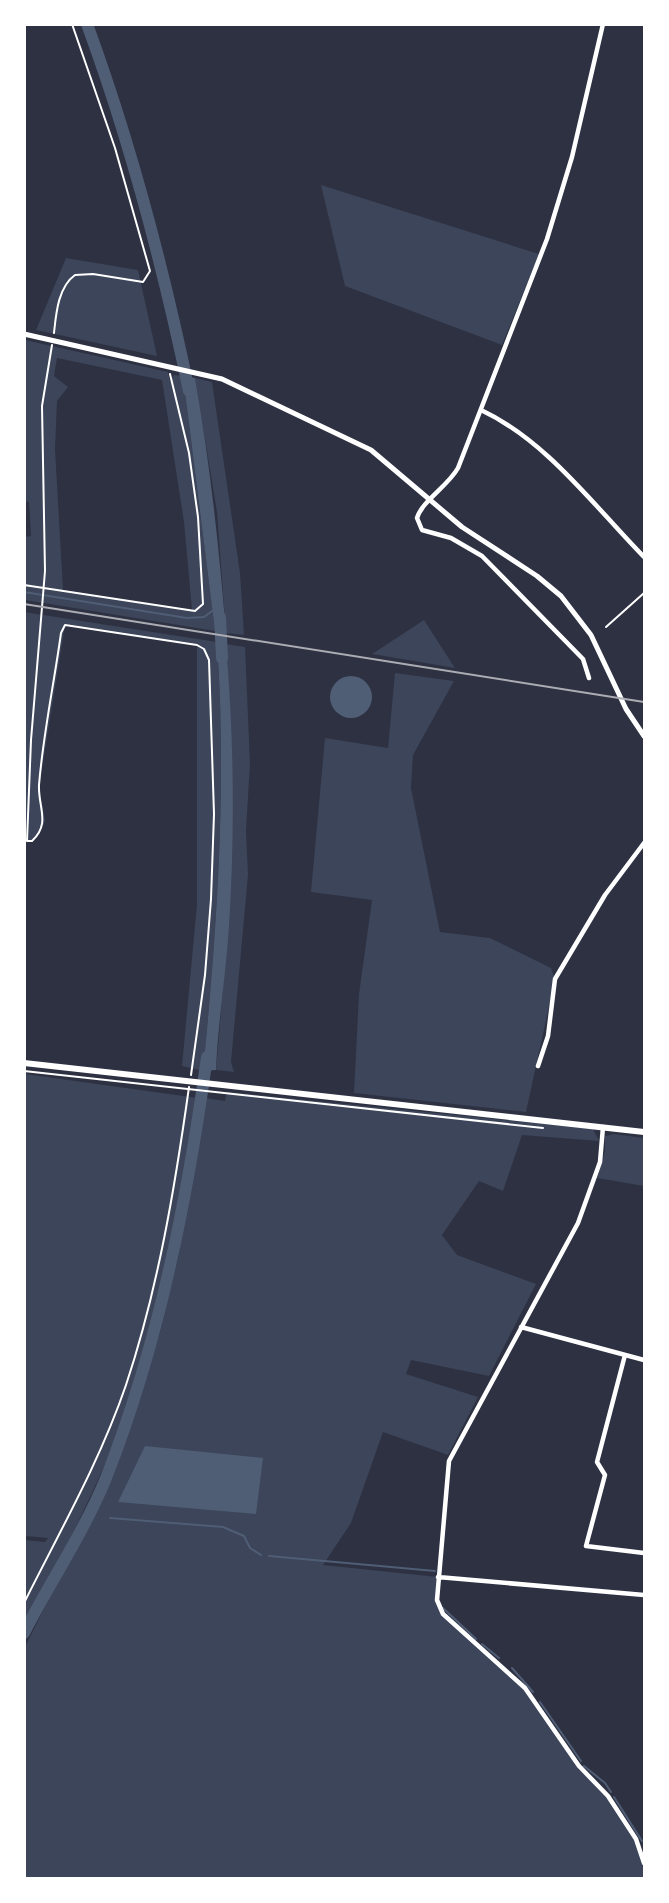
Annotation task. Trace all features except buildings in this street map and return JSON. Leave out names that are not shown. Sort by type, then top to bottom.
[{"type":"main road","points":[[24,1063],[645,1132]]},
{"type":"street","points":[[589,677],[583,659],[488,561],[455,540],[421,529],[417,516],[454,474],[553,220],[580,127],[603,24]]},
{"type":"street","points":[[24,334],[52,343],[194,372],[238,385],[360,444],[390,463],[473,534],[537,576],[569,605],[591,635],[634,722],[645,736]]},
{"type":"street","points":[[481,410],[509,423],[531,440],[645,557]]},
{"type":"street","points":[[538,1066],[548,1035],[555,979],[611,886],[645,843]]},
{"type":"street","points":[[603,1127],[600,1161],[580,1218],[449,1461],[438,1577],[438,1607],[521,1682],[579,1766],[608,1796],[642,1847],[645,1863]]},
{"type":"street","points":[[521,1328],[645,1360]]},
{"type":"street","points":[[625,1355],[597,1462],[605,1475],[586,1546],[645,1553]]},
{"type":"street","points":[[438,1577],[645,1595]]},
{"type":"lane","points":[[606,627],[645,593]]},
{"type":"path","points":[[72,24],[115,148],[150,271],[143,282],[84,273],[70,279],[57,309],[41,406],[45,571],[31,740],[27,841],[33,841],[45,821],[39,788],[65,625],[197,645],[207,654],[214,814],[205,975],[192,1083]]},
{"type":"path","points":[[24,585],[195,611],[203,604],[198,517],[171,369]]},
{"type":"path","points":[[24,1071],[548,1129]]},
{"type":"path","points":[[24,1602],[88,1478],[126,1385],[160,1255],[191,1091]]},
{"type":"shaded area","points":[[321,185],[539,254],[502,345],[345,286]]},
{"type":"shaded area","points":[[66,258],[138,270],[157,356],[36,330]]},
{"type":"shaded area","points":[[25,340],[168,372],[170,381],[174,375],[183,376],[215,631],[25,600],[25,537],[31,536],[29,502],[25,501]],"holes":[[[57,358],[162,380],[184,522],[192,610],[63,590],[55,449],[57,401],[68,387],[54,376]]]},
{"type":"shaded area","points":[[183,376],[195,378],[214,505],[226,633],[215,631]]},
{"type":"shaded area","points":[[195,378],[212,382],[240,573],[244,635],[226,633],[217,512]]},
{"type":"shaded area","points":[[24,612],[217,642],[221,803],[203,1071],[182,1066],[197,904],[197,645],[65,625],[39,787],[45,821],[40,833],[32,841],[25,841]]},
{"type":"shaded area","points":[[424,620],[455,668],[372,654]]},
{"type":"shaded area","points":[[217,642],[226,644],[231,714],[231,891],[216,1070],[203,1071],[221,803]]},
{"type":"shaded area","points":[[226,644],[245,647],[250,763],[246,831],[248,875],[231,1062],[234,1072],[216,1070],[230,857],[231,751]]},
{"type":"shaded area","points":[[395,673],[454,681],[413,755],[411,788],[440,932],[490,938],[551,968],[555,979],[526,1112],[354,1093],[359,994],[372,900],[311,892],[325,738],[388,748]]},
{"type":"shaded area","points":[[351,676],[366,682],[372,697],[366,712],[351,718],[336,712],[330,697],[336,682]]},
{"type":"shaded area","points":[[25,1074],[198,1098],[178,1213],[161,1289],[129,1402],[94,1489],[25,1628],[25,1540],[45,1542],[48,1538],[25,1536]]},
{"type":"shaded area","points":[[227,1092],[593,1129],[599,1141],[522,1135],[503,1191],[479,1181],[442,1235],[457,1255],[536,1284],[489,1376],[411,1360],[406,1374],[478,1397],[448,1455],[383,1432],[351,1523],[323,1565],[438,1577],[438,1607],[513,1677],[538,1705],[579,1770],[603,1791],[635,1836],[644,1863],[644,1878],[25,1878],[24,1649],[109,1478],[137,1403],[160,1332],[178,1258],[206,1098],[225,1101]]},
{"type":"shaded area","points":[[614,1134],[644,1138],[644,1186],[597,1178],[605,1151],[605,1136]]},
{"type":"shaded area","points":[[145,1446],[263,1458],[256,1514],[118,1502]]},
{"type":"waterway","points":[[87,24],[118,114],[145,206],[189,391]]},
{"type":"waterway","points":[[24,592],[187,618],[204,617],[215,609]]},
{"type":"waterway","points":[[220,617],[222,658]]},
{"type":"waterway","points":[[24,1633],[97,1498],[125,1427],[169,1271],[190,1165],[207,1057]]},
{"type":"waterway","points":[[110,1518],[223,1527],[244,1536],[250,1548],[261,1555]]},
{"type":"waterway","points":[[269,1556],[435,1571]]},
{"type":"waterway","points":[[443,1608],[476,1639]]},
{"type":"waterway","points":[[482,1644],[499,1658]]},
{"type":"waterway","points":[[512,1668],[533,1692]]},
{"type":"waterway","points":[[540,1702],[581,1761]]},
{"type":"waterway","points":[[584,1766],[605,1783],[611,1792]]},
{"type":"waterway","points":[[614,1797],[642,1841]]},
{"type":"railway","points":[[24,604],[644,702]]}]
